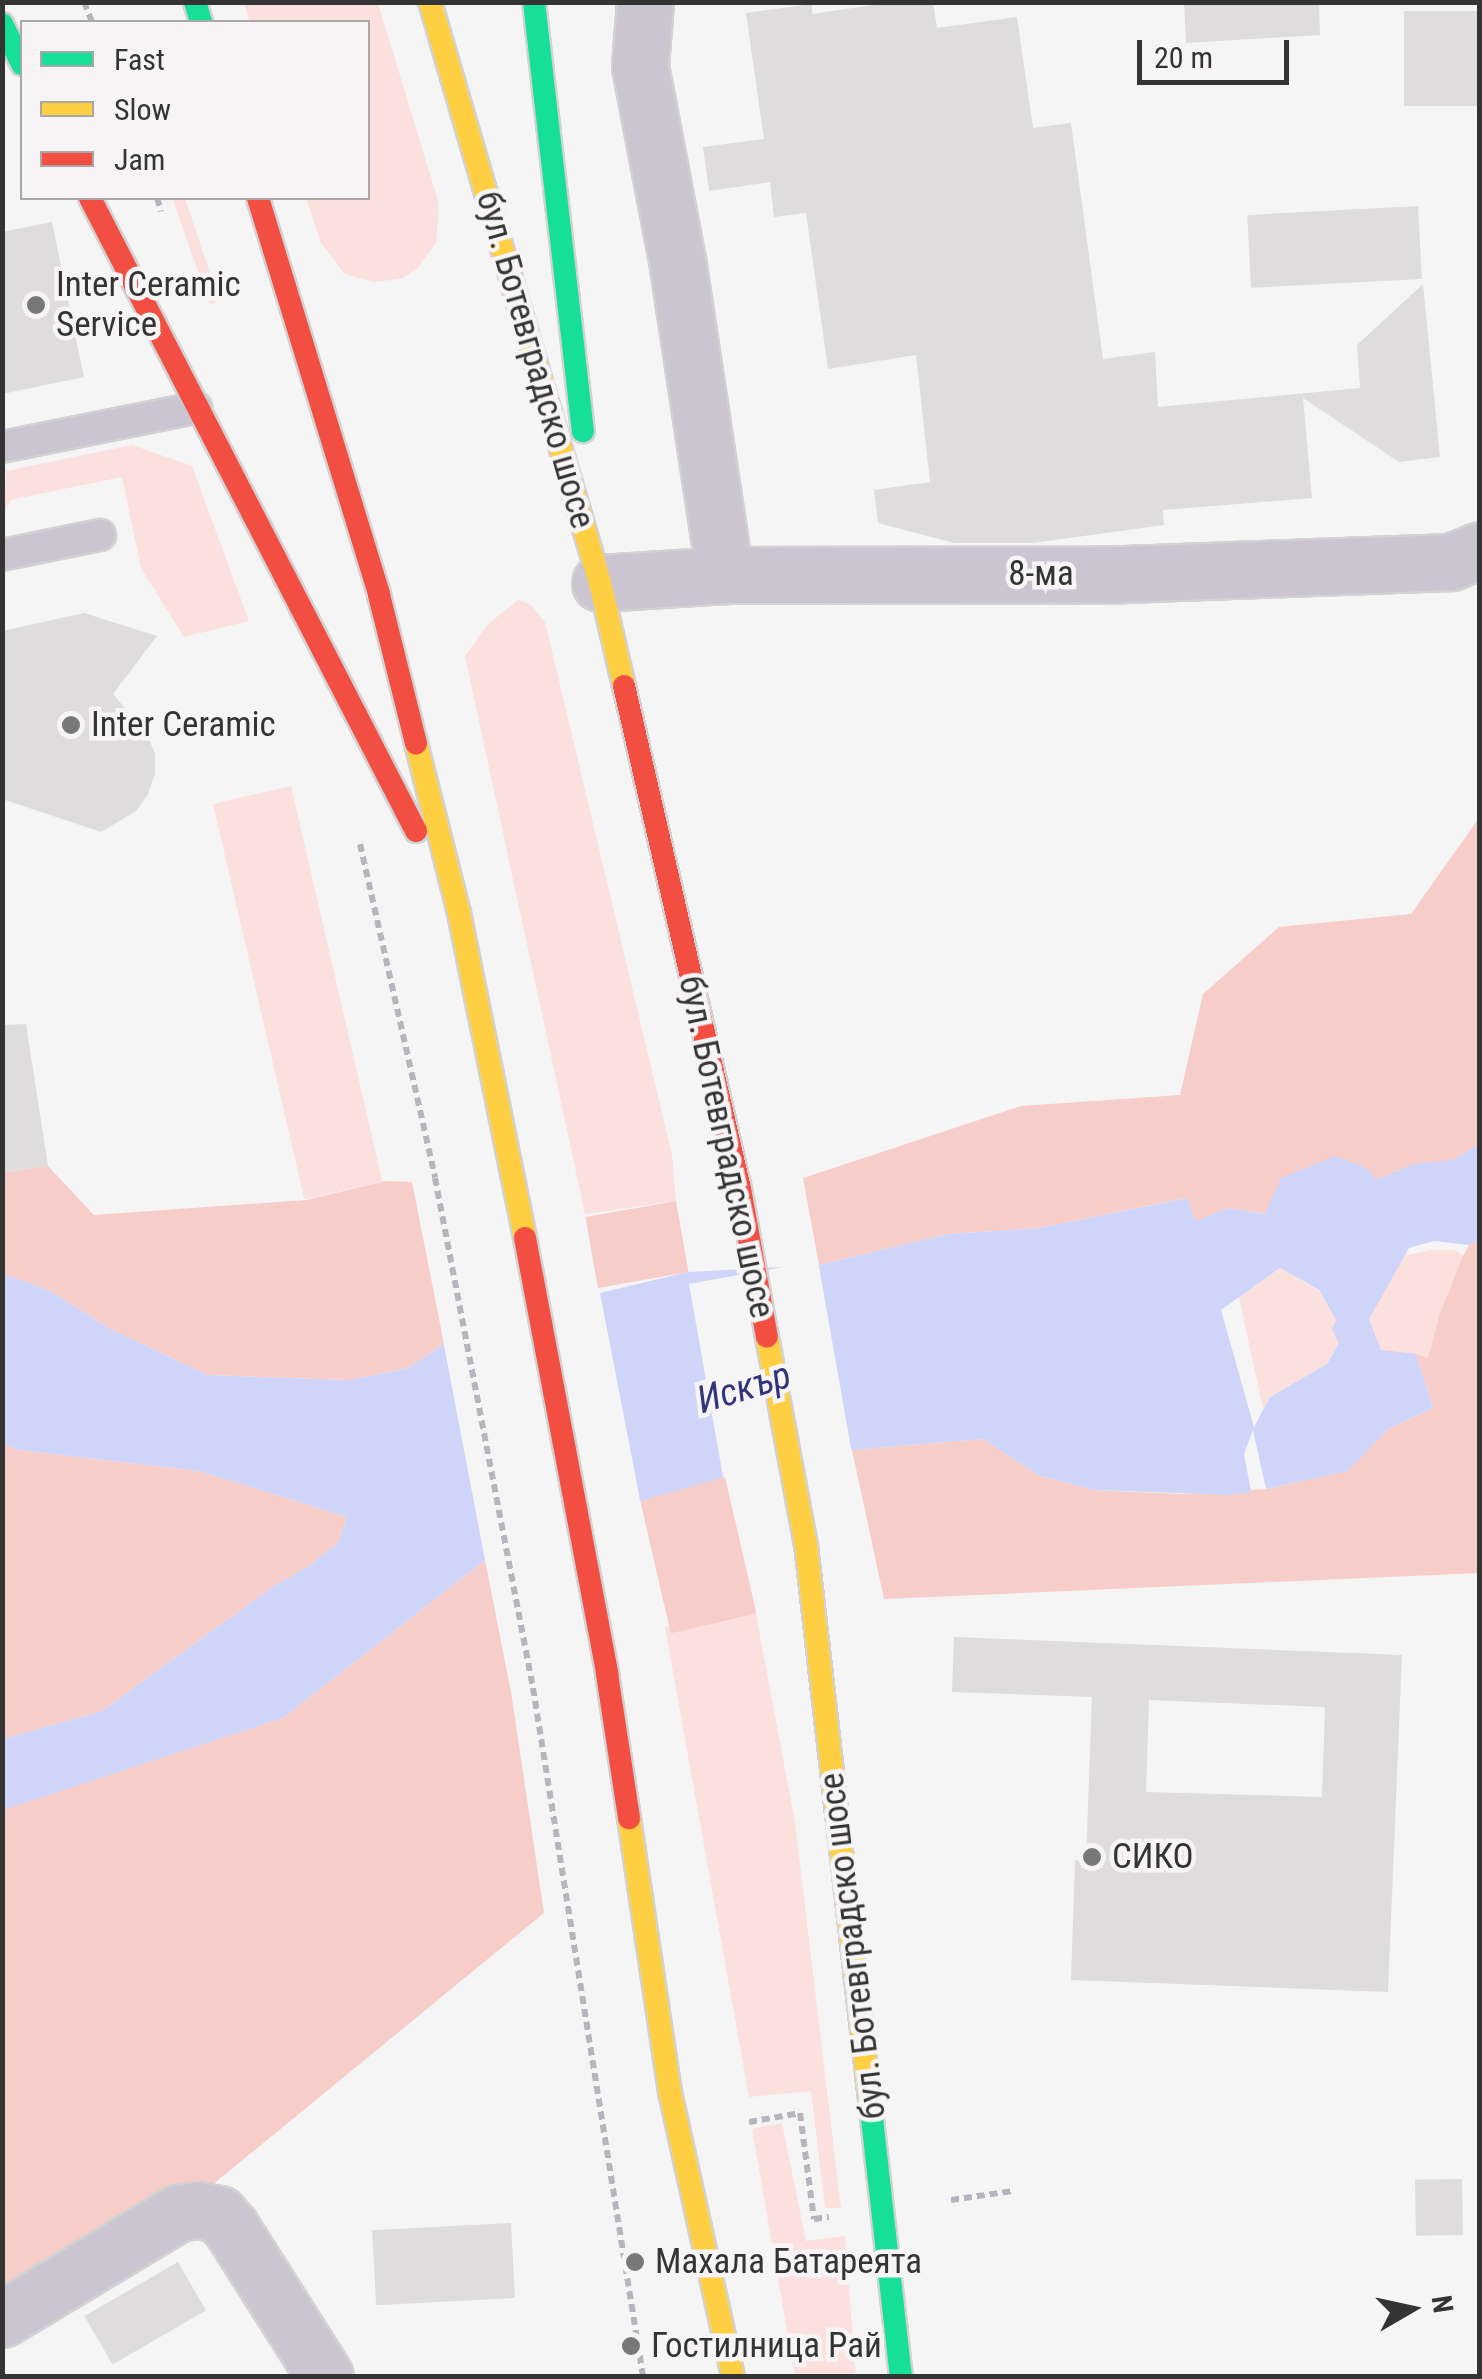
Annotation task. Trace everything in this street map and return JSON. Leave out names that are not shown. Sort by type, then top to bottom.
[{"type":"main road","name":"бул. Ботевградско шосе","points":[[430,2],[600,583],[740,1190],[806,1545],[901,2376]]},
{"type":"main road","points":[[534,2],[600,583]]},
{"type":"main road","points":[[2,24],[20,60]]},
{"type":"main road","points":[[91,200],[458,913]]},
{"type":"main road","points":[[259,200],[379,596],[458,913],[511,1163],[606,1674],[670,2092],[733,2376]]},
{"type":"street","points":[[645,2],[640,66],[678,266],[725,575]]},
{"type":"street","name":"8-ма","points":[[600,583],[725,575],[1124,574],[1451,562],[1480,550]]},
{"type":"street","points":[[2,2319],[178,2213],[198,2210],[219,2214],[232,2228],[325,2376]]},
{"type":"lane","points":[[2,447],[196,408]]},
{"type":"lane","points":[[2,555],[100,535]]},
{"type":"path","points":[[435,1178],[533,1688],[643,2376]]},
{"type":"path","points":[[748,2122],[800,2113],[814,2219],[831,2216]]},
{"type":"path","points":[[607,2150],[624,2145]]},
{"type":"path","points":[[951,2200],[1013,2191]]},
{"type":"shaded area","points":[[244,3],[378,3],[439,204],[436,243],[417,269],[400,279],[373,282],[345,274],[321,243],[307,200],[370,200],[370,20],[249,20]]},
{"type":"shaded area","points":[[173,200],[186,200],[219,300],[210,305]]},
{"type":"shaded area","points":[[132,445],[192,466],[249,621],[184,637],[141,568],[122,477],[10,500],[3,515],[6,471]]},
{"type":"shaded area","points":[[518,600],[531,605],[545,622],[672,1155],[676,1201],[585,1214],[465,656],[488,624]]},
{"type":"shaded area","points":[[291,786],[382,1182],[304,1200],[213,804]]},
{"type":"shaded area","points":[[1479,818],[1479,1144],[1453,1160],[1398,1170],[1384,1179],[1265,1214],[1229,1208],[1195,1222],[1187,1198],[1039,1228],[948,1234],[819,1265],[803,1178],[1021,1106],[1180,1095],[1203,994],[1279,927],[1411,914]]},
{"type":"shaded area","points":[[48,1166],[94,1215],[307,1200],[385,1181],[412,1182],[444,1344],[406,1369],[348,1380],[208,1375],[110,1329],[49,1290],[3,1274],[3,1172]]},
{"type":"shaded area","points":[[676,1201],[689,1272],[598,1288],[585,1217]]},
{"type":"shaded area","points":[[1479,1240],[1479,1573],[884,1599],[852,1450],[983,1439],[1040,1476],[1094,1490],[1182,1494],[1266,1489],[1347,1471],[1388,1429],[1433,1408],[1416,1354],[1428,1358],[1440,1313],[1463,1256],[1469,1245]]},
{"type":"shaded area","points":[[1430,1250],[1455,1250],[1463,1256],[1440,1313],[1428,1359],[1381,1350],[1369,1319],[1379,1296],[1400,1257]]},
{"type":"shaded area","points":[[1280,1268],[1319,1291],[1337,1321],[1339,1343],[1327,1364],[1270,1397],[1263,1409],[1239,1297]]},
{"type":"shaded area","points":[[3,1443],[18,1450],[199,1471],[347,1517],[338,1543],[309,1566],[274,1586],[102,1711],[3,1739]]},
{"type":"shaded area","points":[[725,1477],[756,1613],[671,1633],[639,1497]]},
{"type":"shaded area","points":[[485,1560],[511,1692],[544,1913],[178,2213],[3,2319],[2,1810],[283,1718]]},
{"type":"shaded area","points":[[756,1614],[795,1822],[841,2208],[825,2208],[811,2091],[749,2097],[665,1627]]},
{"type":"shaded area","points":[[782,2123],[806,2241],[845,2236],[856,2376],[795,2376],[752,2129]]},
{"type":"water","name":"Искър","points":[[1479,1144],[1479,1240],[1469,1245],[1434,1241],[1409,1248],[1369,1319],[1381,1350],[1416,1354],[1433,1408],[1388,1429],[1348,1471],[1266,1489],[1253,1430],[1244,1454],[1251,1492],[1230,1495],[1094,1490],[1040,1476],[983,1439],[852,1450],[725,1477],[596,1514],[485,1560],[283,1718],[3,1810],[3,1739],[102,1711],[274,1586],[309,1566],[338,1543],[347,1517],[199,1471],[18,1450],[3,1443],[3,1274],[49,1290],[110,1329],[208,1375],[348,1380],[406,1369],[444,1344],[600,1293],[688,1272],[819,1265],[948,1234],[1039,1228],[1188,1198],[1195,1221],[1229,1208],[1265,1214],[1281,1178],[1335,1156],[1367,1168],[1376,1180],[1413,1164],[1453,1160]],"holes":[[[1280,1268],[1319,1290],[1336,1320],[1332,1329],[1339,1343],[1327,1364],[1270,1397],[1254,1427],[1221,1310]]]},
{"type":"pier","points":[[818,1261],[852,1455],[723,1478],[689,1284]]},
{"type":"pier","points":[[599,1288],[641,1505],[486,1565],[443,1340]]},
{"type":"building","points":[[893,2],[933,2],[937,28],[1017,17],[1033,128],[1071,123],[1103,359],[1155,352],[1158,407],[1360,388],[1357,345],[1423,284],[1440,457],[1399,462],[1303,398],[1312,498],[1163,510],[1164,525],[1033,543],[954,543],[878,523],[874,490],[930,482],[916,355],[828,369],[806,213],[774,217],[770,182],[709,191],[703,147],[764,139],[746,13],[812,4],[812,14]]},
{"type":"building","points":[[1184,2],[1319,2],[1320,35],[1186,43]]},
{"type":"building","points":[[1404,11],[1480,11],[1480,106],[1404,106]]},
{"type":"building","points":[[1418,206],[1422,279],[1251,288],[1247,215]]},
{"type":"building","name":"Inter Ceramic Service","points":[[52,222],[84,377],[2,394],[2,232]]},
{"type":"building","name":"Inter Ceramic","points":[[84,613],[157,636],[113,694],[146,733],[155,753],[155,774],[136,811],[101,832],[2,799],[2,631]]},
{"type":"building","points":[[26,1024],[48,1166],[2,1172],[2,1025]]},
{"type":"building","points":[[954,1637],[1402,1655],[1388,1992],[1071,1980],[1075,1860],[1086,1861],[1092,1697],[952,1692]],"holes":[[[1149,1700],[1325,1707],[1322,1797],[1146,1792]]]},
{"type":"building","points":[[1462,2179],[1463,2235],[1416,2236],[1415,2180]]},
{"type":"building","points":[[511,2223],[515,2298],[376,2305],[372,2230]]},
{"type":"building","points":[[178,2262],[206,2310],[112,2364],[84,2316]]},
{"type":"traffic: fast","points":[[195,2],[200,20]]},
{"type":"traffic: fast","points":[[534,2],[583,431]]},
{"type":"traffic: fast","points":[[2,24],[20,60]]},
{"type":"traffic: fast","points":[[870,2101],[901,2376]]},
{"type":"traffic: slow","points":[[430,2],[600,583],[624,686]]},
{"type":"traffic: slow","points":[[416,743],[459,913],[525,1238]]},
{"type":"traffic: slow","points":[[767,1337],[806,1545],[870,2101]]},
{"type":"traffic: slow","points":[[629,1818],[670,2092],[733,2376]]},
{"type":"traffic: jam","points":[[91,200],[416,831]]},
{"type":"traffic: jam","points":[[259,200],[379,595],[416,743]]},
{"type":"traffic: jam","points":[[624,686],[740,1189],[767,1337]]},
{"type":"traffic: jam","points":[[525,1238],[607,1674],[629,1818]]},
{"type":"place","name":"Inter Ceramic Service","points":[[36,305]]},
{"type":"place","name":"Inter Ceramic","points":[[71,725]]},
{"type":"place","name":"СИКО","points":[[1092,1857]]},
{"type":"place","name":"Махала Батареята","points":[[635,2262]]},
{"type":"place","name":"Гостилница Рай","points":[[631,2346]]}]
